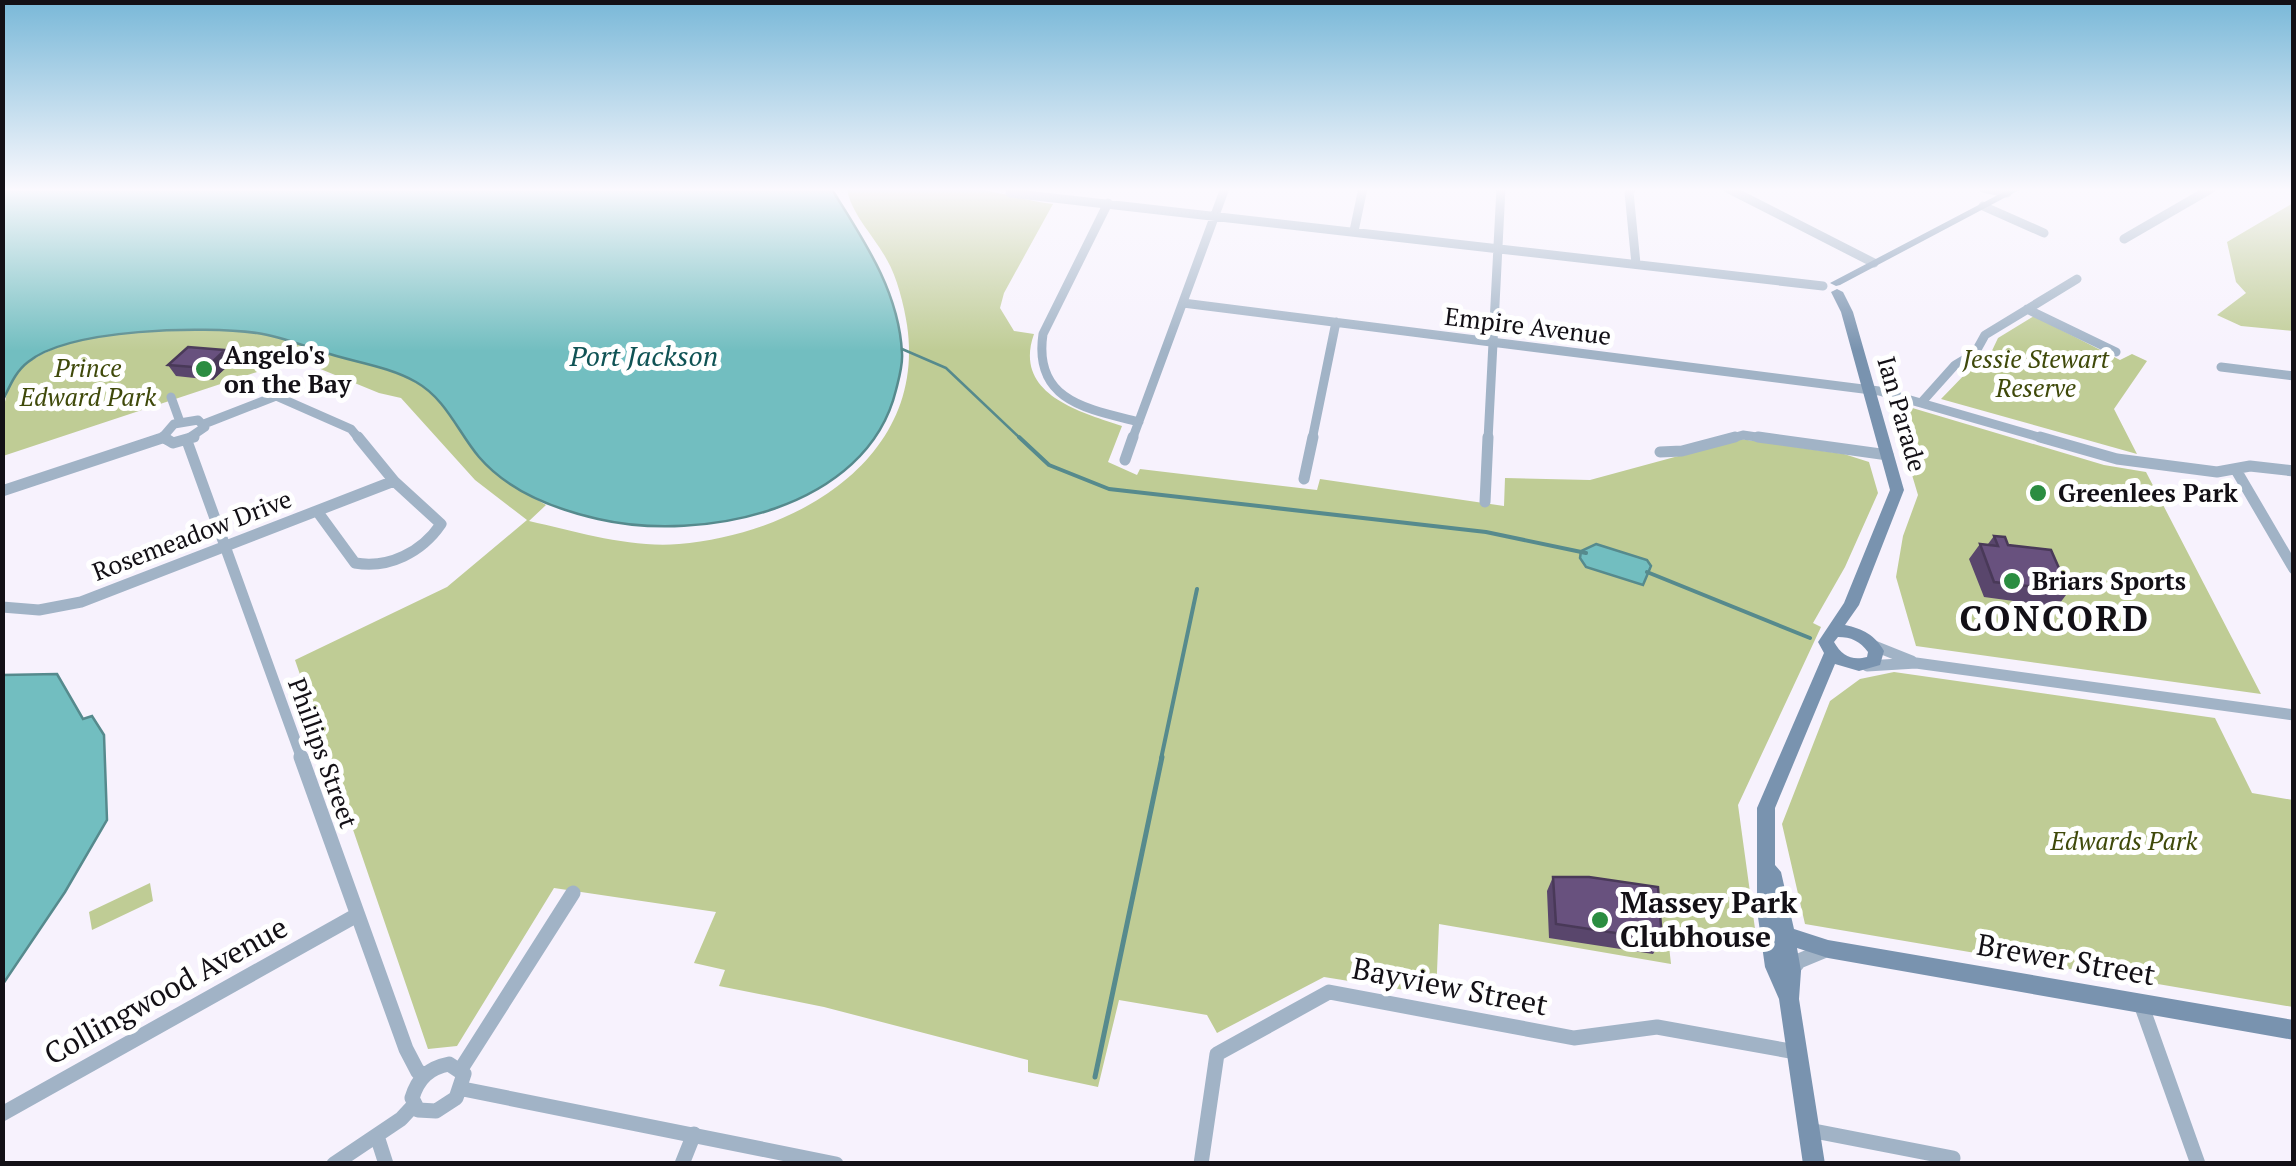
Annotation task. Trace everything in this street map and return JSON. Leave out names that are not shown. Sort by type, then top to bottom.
[{"type":"main road","points":[[1832,287],[1913,242]]},
{"type":"main road","name":"Ian Parade","points":[[1832,287],[1847,312],[1898,490],[1851,606],[1837,631],[1827,637],[1832,654]]},
{"type":"main road","points":[[1821,684],[1876,656],[1851,606]]},
{"type":"main road","points":[[1837,631],[1866,640]]},
{"type":"main road","points":[[1814,1164],[1789,999],[1773,955],[1766,910],[1766,808],[1832,654],[1860,666]]},
{"type":"main road","points":[[1767,851],[1792,971],[1789,999]]},
{"type":"main road","points":[[1773,955],[1786,934]]},
{"type":"main road","name":"Brewer Street","points":[[1786,934],[1828,949],[2294,1030]]},
{"type":"street","points":[[1088,242],[1037,354],[1044,378],[1066,398],[1083,408],[1140,422]]},
{"type":"street","points":[[1125,460],[1206,242]]},
{"type":"street","points":[[1460,242],[1832,287]]},
{"type":"street","points":[[1486,502],[1499,242]]},
{"type":"street","points":[[1634,242],[1636,264]]},
{"type":"street","points":[[1834,242],[1874,263]]},
{"type":"street","points":[[1921,403],[1955,365],[1975,353],[1984,335],[2077,279]]},
{"type":"street","name":"Empire Avenue","points":[[1183,303],[1868,389],[2117,459],[2218,472],[2250,466],[2294,470]]},
{"type":"street","points":[[2027,309],[2116,352]]},
{"type":"street","points":[[1304,479],[1336,322]]},
{"type":"street","points":[[2221,368],[2294,376]]},
{"type":"street","points":[[2,491],[162,438],[173,444],[186,441],[199,435],[204,424],[276,396],[351,429],[394,482],[440,524],[432,536],[373,567],[355,563],[317,511]]},
{"type":"street","points":[[171,398],[180,422]]},
{"type":"street","points":[[162,438],[164,431],[180,422],[198,420],[204,424]]},
{"type":"street","points":[[1660,452],[1682,451],[1743,435],[1888,455]]},
{"type":"street","name":"Phillips Street","points":[[186,441],[406,1049],[418,1072],[425,1074]]},
{"type":"street","points":[[2236,470],[2294,569]]},
{"type":"street","name":"Rosemeadow Drive","points":[[2,606],[39,610],[81,602],[394,482]]},
{"type":"street","points":[[1866,640],[1916,663]]},
{"type":"street","points":[[1860,666],[1916,663],[2294,715]]},
{"type":"street","points":[[414,1105],[426,1113],[443,1110],[463,1089],[461,1069],[495,1021],[573,892]]},
{"type":"street","name":"Collingwood Avenue","points":[[2,1114],[357,915]]},
{"type":"street","points":[[1792,971],[1799,962],[1828,949]]},
{"type":"street","name":"Bayview Street","points":[[1200,1164],[1217,1054],[1329,992],[1574,1038],[1657,1027],[1796,1052]]},
{"type":"street","points":[[2141,1004],[2198,1164]]},
{"type":"street","points":[[414,1105],[414,1089],[425,1074],[449,1064],[461,1069]]},
{"type":"street","points":[[463,1089],[836,1164]]},
{"type":"street","points":[[334,1164],[414,1105]]},
{"type":"street","points":[[1809,1130],[1953,1158]]},
{"type":"street","points":[[682,1164],[694,1134]]},
{"type":"street","points":[[377,1136],[386,1164]]},
{"type":"green space","name":"Prince Edward Park","points":[[876,242],[1032,242],[1000,308],[1014,331],[1034,334],[1030,354],[1033,371],[1053,397],[1122,426],[1108,462],[1137,475],[1140,469],[1317,490],[1320,479],[1504,506],[1505,478],[1590,480],[1741,439],[1844,454],[1869,462],[1878,493],[1845,567],[1813,623],[1821,627],[1738,805],[1756,936],[1683,926],[1668,937],[1671,964],[1439,924],[1436,995],[1324,977],[1217,1033],[1207,1015],[1119,1000],[1098,1087],[1028,1072],[1028,1060],[824,1007],[719,986],[725,970],[694,963],[716,912],[554,888],[457,1046],[428,1049],[295,660],[447,587],[527,520],[475,480],[401,398],[296,359],[3,456],[3,414],[15,376],[34,359],[93,338],[163,330],[265,334],[384,369],[426,389],[486,465],[546,505],[529,521],[641,544],[679,544],[723,537],[808,506],[844,481],[874,451],[896,414],[908,372],[904,309]]},
{"type":"green space","points":[[2227,242],[2293,242],[2293,331],[2241,326],[2217,315],[2246,293],[2236,282]]},
{"type":"green space","name":"Jessie Stewart Reserve","points":[[2034,316],[2120,360],[2132,354],[2147,361],[2114,409],[2137,454],[1941,399],[1970,369],[1989,357],[1998,338]]},
{"type":"green space","points":[[1899,404],[2104,465],[2146,472],[2261,694],[1916,646],[1896,577],[1903,536],[1918,495],[1892,408]]},
{"type":"green space","name":"Edwards Park","points":[[1894,672],[2215,718],[2252,793],[2293,800],[2293,1007],[1805,924],[1782,824],[1830,701],[1860,679]]},
{"type":"green space","points":[[150,883],[153,901],[92,930],[89,912]]},
{"type":"water","name":"Port Jackson","points":[[3,242],[865,242],[894,308],[902,358],[896,390],[879,431],[852,464],[816,490],[775,508],[730,520],[684,526],[598,519],[533,497],[491,469],[444,407],[416,382],[266,334],[172,330],[74,342],[28,362],[3,400]]},
{"type":"water","points":[[1596,544],[1647,560],[1651,566],[1643,585],[1586,567],[1580,558],[1581,551]]},
{"type":"water","points":[[57,674],[83,719],[92,716],[104,735],[107,820],[65,892],[3,984],[3,675]]},
{"type":"building","points":[[188,347],[225,350],[206,368],[168,365]]},
{"type":"building","points":[[1994,536],[2005,537],[2008,545],[2051,550],[2069,591],[1994,582],[1980,544],[1998,546]]},
{"type":"building","name":"Massey Park Clubhouse","points":[[1553,877],[1589,877],[1658,887],[1662,940],[1556,924]]},
{"type":"waterway","points":[[902,349],[946,368],[1022,440]]},
{"type":"waterway","points":[[1019,437],[1049,465],[1109,489],[1486,532],[1586,553]]},
{"type":"waterway","points":[[1647,572],[1810,638]]},
{"type":"waterway","points":[[1161,759],[1197,589]]},
{"type":"waterway","points":[[1095,1077],[1162,757]]},
{"type":"place","name":"Angelo's on the Bay","points":[[204,369]]},
{"type":"place","name":"Greenlees Park","points":[[2038,493]]},
{"type":"place","name":"Briars Sports","points":[[2012,581]]},
{"type":"place","name":"Massey Park Clubhouse","points":[[1600,920]]},
{"type":"district","name":"CONCORD","points":[[2055,619]]}]
